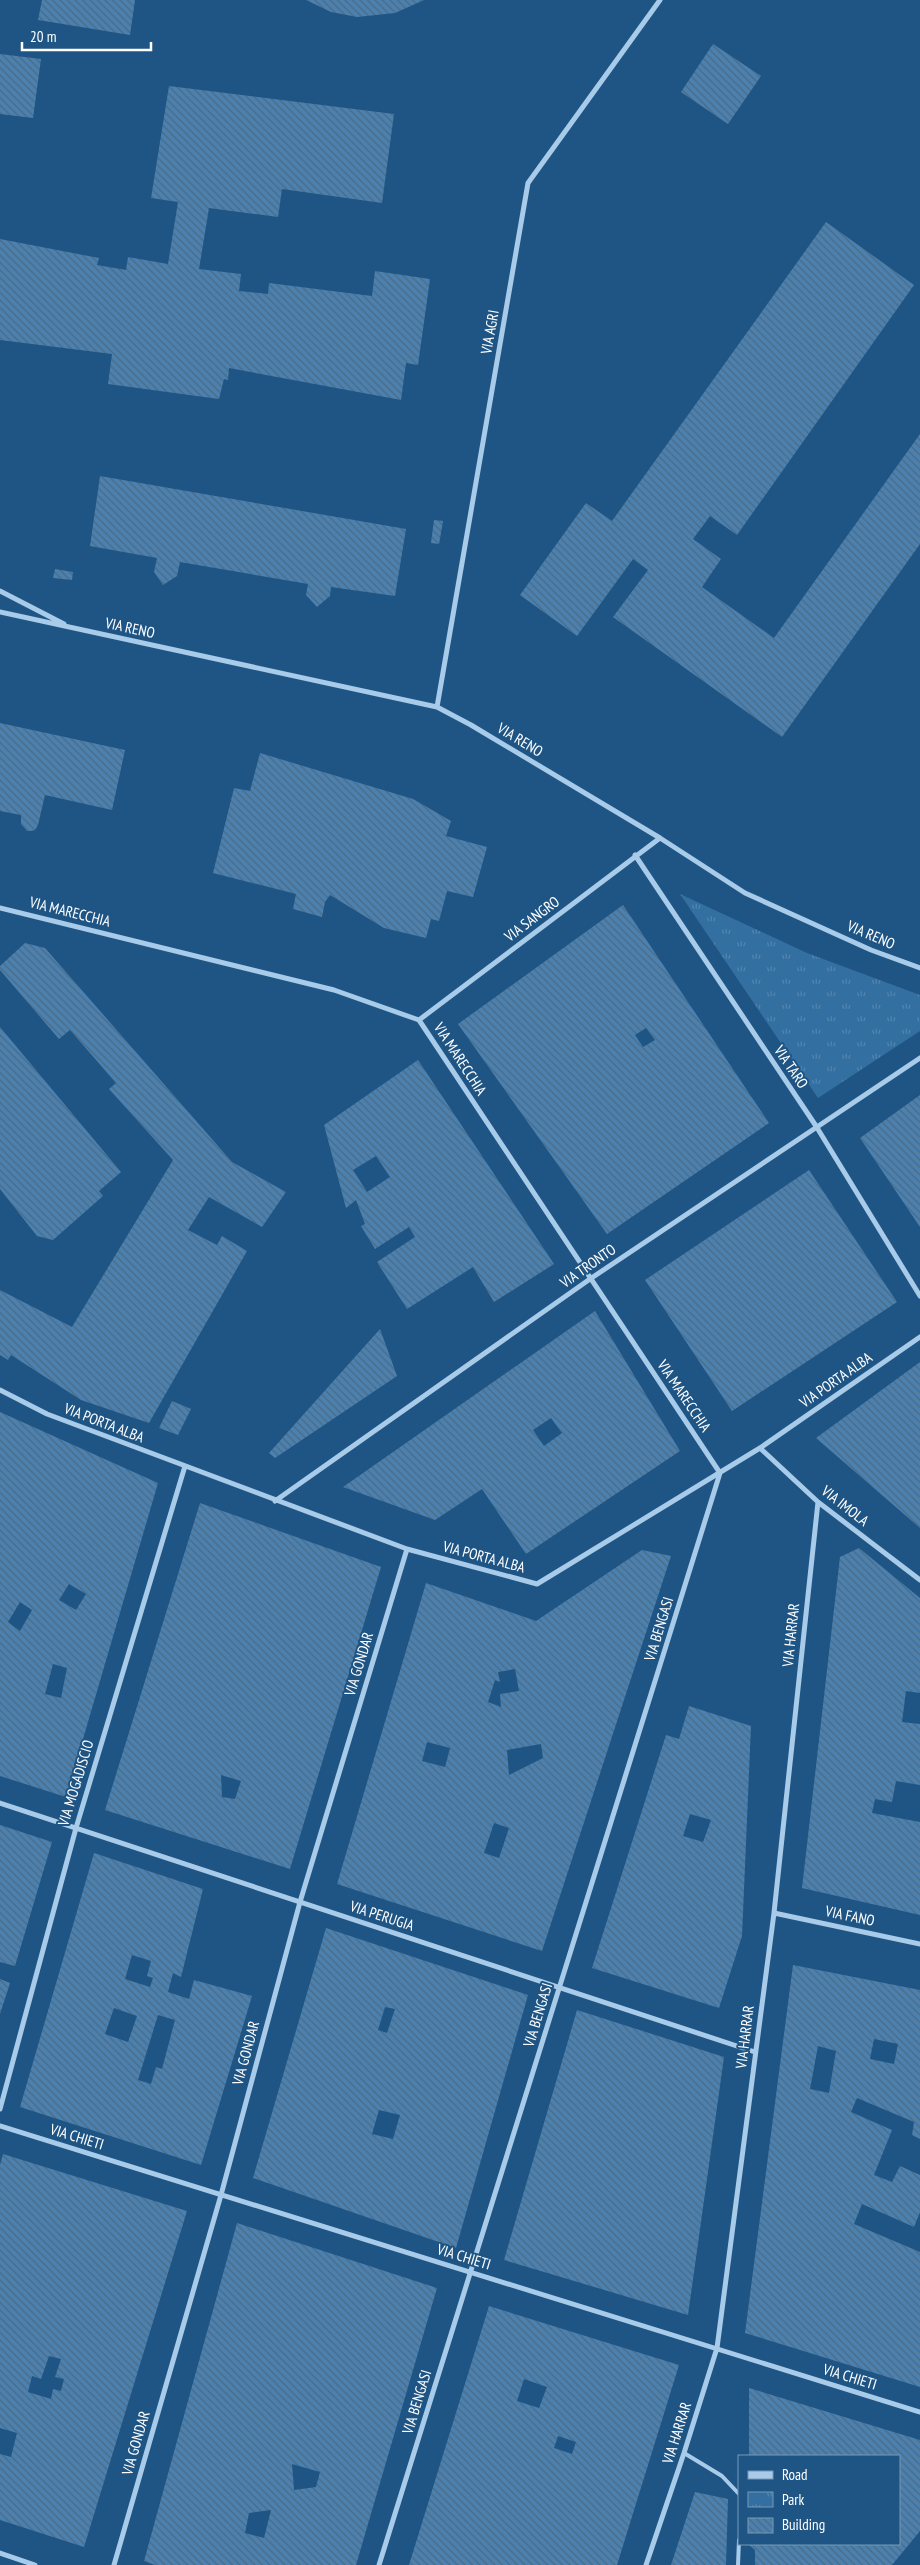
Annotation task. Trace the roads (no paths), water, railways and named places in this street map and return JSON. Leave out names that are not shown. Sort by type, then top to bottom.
[{"type":"street","name":"VIA AGRI","points":[[437,707],[528,183],[660,0]]},
{"type":"street","name":"VIA RENO","points":[[0,592],[71,628]]},
{"type":"street","name":"VIA RENO","points":[[0,612],[437,707],[660,838],[745,893],[871,950],[920,968]]},
{"type":"street","name":"VIA SANGRO","points":[[419,1020],[660,838]]},
{"type":"street","name":"VIA TARO","points":[[635,855],[816,1126],[920,1296]]},
{"type":"street","name":"VIA MARECCHIA","points":[[0,908],[334,990],[419,1020],[720,1473]]},
{"type":"street","name":"VIA TRONTO","points":[[275,1501],[590,1279],[920,1058]]},
{"type":"street","name":"VIA PORTA ALBA","points":[[0,1390],[47,1414],[407,1549],[537,1584],[760,1448],[920,1337]]},
{"type":"street","name":"VIA IMOLA","points":[[760,1448],[818,1502],[920,1580]]},
{"type":"street","name":"VIA MOGADISCIO","points":[[0,2109],[76,1828],[185,1466]]},
{"type":"street","name":"VIA BENGASI","points":[[379,2565],[720,1473]]},
{"type":"street","name":"VIA HARRAR","points":[[646,2565],[684,2453],[716,2348],[774,1913],[818,1502]]},
{"type":"street","name":"VIA GONDAR","points":[[114,2565],[222,2195],[300,1902],[407,1549]]},
{"type":"street","name":"VIA PERUGIA","points":[[0,1803],[755,2052]]},
{"type":"street","name":"VIA FANO","points":[[774,1913],[920,1944]]},
{"type":"street","name":"VIA CHIETI","points":[[0,2126],[920,2412]]},
{"type":"street","points":[[0,2553],[35,2565]]},
{"type":"lane","points":[[684,2453],[722,2476],[738,2493]]},
{"type":"lane","points":[[738,2565],[739,2545]]}]
